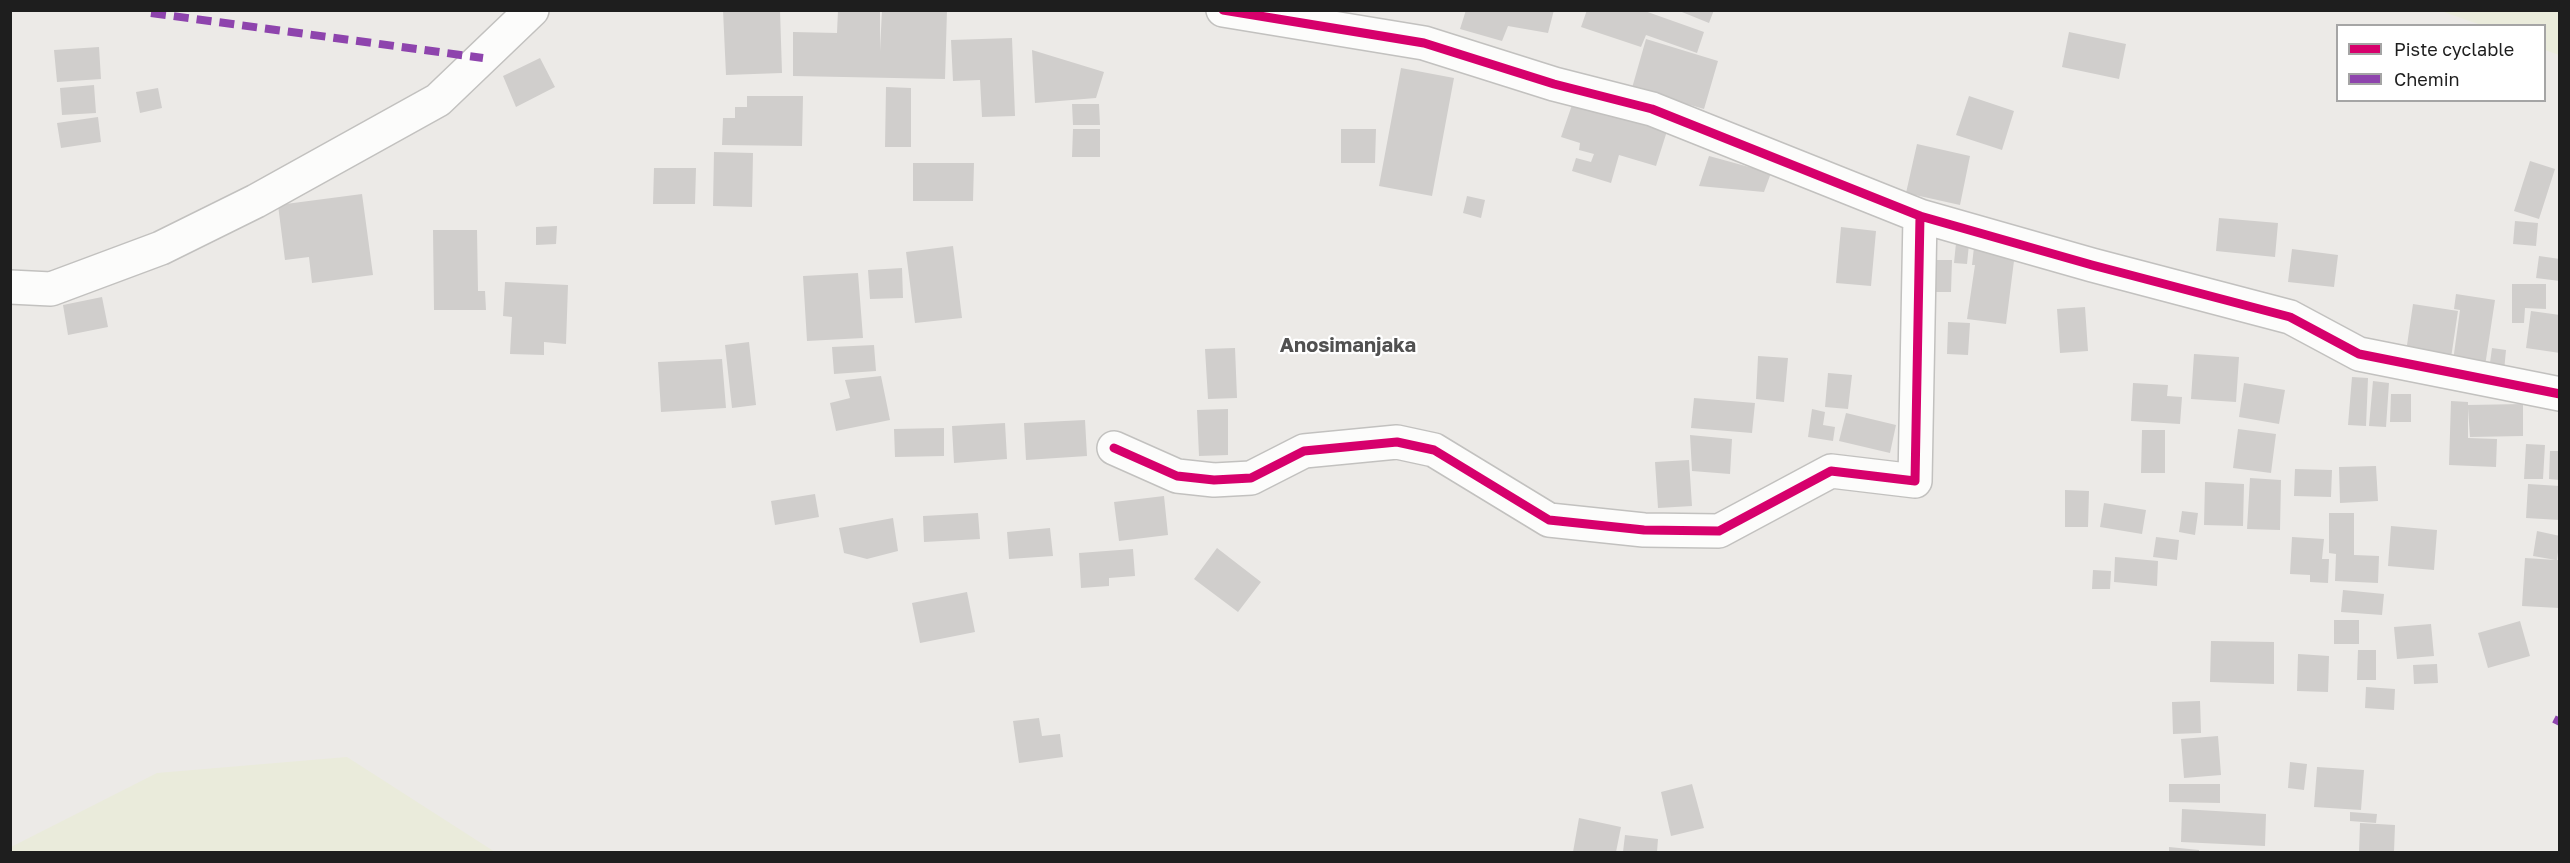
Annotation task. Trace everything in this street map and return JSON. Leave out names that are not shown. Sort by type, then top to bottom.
[{"type":"street","points":[[10,287],[51,290],[161,248],[256,201],[438,100],[532,10]]},
{"type":"street","points":[[1224,10],[1424,43],[1554,84],[1652,109],[1920,216],[2092,265],[2290,317],[2359,354],[2559,394]]},
{"type":"street","points":[[1114,448],[1177,476],[1214,480],[1251,478],[1304,451],[1397,442],[1434,450],[1548,520],[1644,530],[1719,531],[1831,471],[1915,481],[1920,216]]},
{"type":"green space","points":[[2441,11],[2559,11],[2559,55],[2546,50],[2546,24],[2478,24]]},
{"type":"green space","points":[[347,757],[495,852],[11,852],[11,847],[157,773]]},
{"type":"building","points":[[723,10],[780,10],[782,73],[726,75]]},
{"type":"building","points":[[838,10],[880,10],[880,51],[882,10],[947,10],[945,79],[793,76],[793,32],[837,33]]},
{"type":"building","points":[[1466,10],[1554,10],[1548,33],[1508,26],[1502,41],[1460,29]]},
{"type":"building","points":[[1587,10],[1642,10],[1704,32],[1697,53],[1646,35],[1641,47],[1581,27]]},
{"type":"building","points":[[1677,10],[1714,10],[1709,23]]},
{"type":"building","points":[[2069,32],[2126,44],[2119,79],[2062,67]]},
{"type":"building","points":[[1012,38],[1015,116],[982,117],[980,80],[953,81],[951,40]]},
{"type":"building","points":[[1646,39],[1718,61],[1704,109],[1632,88]]},
{"type":"building","points":[[99,47],[101,79],[57,82],[54,50]]},
{"type":"building","points":[[1032,50],[1104,72],[1096,98],[1035,103]]},
{"type":"building","points":[[540,58],[555,87],[516,107],[503,76]]},
{"type":"building","points":[[1401,68],[1454,78],[1432,196],[1379,186]]},
{"type":"building","points":[[94,85],[96,113],[62,115],[60,88]]},
{"type":"building","points":[[886,87],[911,88],[911,147],[885,147]]},
{"type":"building","points":[[158,88],[162,108],[140,113],[136,92]]},
{"type":"building","points":[[747,96],[803,96],[802,146],[722,145],[723,118],[735,118],[735,107],[747,107]]},
{"type":"building","points":[[1969,96],[2014,111],[2002,150],[1956,135]]},
{"type":"building","points":[[1573,102],[1667,131],[1656,166],[1619,155],[1611,183],[1572,171],[1576,158],[1591,162],[1594,154],[1579,150],[1580,143],[1561,137]]},
{"type":"building","points":[[1072,104],[1099,104],[1100,125],[1073,125]]},
{"type":"building","points":[[98,117],[101,142],[61,148],[57,123]]},
{"type":"building","points":[[1073,129],[1100,129],[1100,157],[1072,157]]},
{"type":"building","points":[[1341,129],[1376,129],[1375,163],[1341,163]]},
{"type":"building","points":[[1917,144],[1970,156],[1960,205],[1906,193]]},
{"type":"building","points":[[714,152],[753,153],[752,207],[713,206]]},
{"type":"building","points":[[1709,156],[1771,173],[1764,192],[1699,186]]},
{"type":"building","points":[[2530,161],[2555,169],[2539,219],[2514,211]]},
{"type":"building","points":[[913,163],[974,163],[973,201],[913,201]]},
{"type":"building","points":[[654,168],[696,168],[695,204],[653,204]]},
{"type":"building","points":[[362,194],[373,275],[312,283],[309,257],[285,260],[278,205]]},
{"type":"building","points":[[1467,196],[1485,200],[1481,218],[1463,213]]},
{"type":"building","points":[[2219,218],[2278,223],[2275,257],[2216,251]]},
{"type":"building","points":[[2515,221],[2538,223],[2536,246],[2513,244]]},
{"type":"building","points":[[557,226],[556,244],[536,245],[536,227]]},
{"type":"building","points":[[1841,227],[1876,231],[1871,286],[1836,283]]},
{"type":"building","points":[[433,230],[477,230],[478,291],[485,291],[486,310],[434,310]]},
{"type":"building","points":[[1956,243],[1969,244],[1967,264],[1954,263]]},
{"type":"building","points":[[953,246],[962,318],[915,323],[906,252]]},
{"type":"building","points":[[1974,247],[2015,253],[2006,324],[1967,319],[1975,265],[1972,265]]},
{"type":"building","points":[[2292,249],[2338,255],[2334,287],[2288,282]]},
{"type":"building","points":[[2539,256],[2560,259],[2560,281],[2536,278]]},
{"type":"building","points":[[1934,260],[1952,260],[1951,292],[1933,292]]},
{"type":"building","points":[[902,268],[903,298],[870,299],[868,270]]},
{"type":"building","points":[[858,273],[863,338],[807,341],[803,276]]},
{"type":"building","points":[[505,282],[568,285],[566,344],[544,342],[544,355],[510,354],[512,317],[503,316]]},
{"type":"building","points":[[2512,284],[2546,284],[2546,309],[2525,308],[2524,323],[2512,323]]},
{"type":"building","points":[[2456,294],[2495,300],[2485,366],[2453,361],[2460,310],[2454,309]]},
{"type":"building","points":[[102,297],[108,327],[68,335],[63,305]]},
{"type":"building","points":[[2413,304],[2458,311],[2451,358],[2406,352]]},
{"type":"building","points":[[2085,307],[2088,351],[2060,353],[2057,309]]},
{"type":"building","points":[[2531,311],[2560,315],[2560,353],[2526,348]]},
{"type":"building","points":[[1948,322],[1970,323],[1968,355],[1947,354]]},
{"type":"building","points":[[749,342],[756,405],[732,408],[725,345]]},
{"type":"building","points":[[874,345],[876,371],[834,374],[832,347]]},
{"type":"building","points":[[1235,348],[1237,398],[1208,399],[1205,349]]},
{"type":"building","points":[[2492,348],[2506,350],[2504,371],[2489,370]]},
{"type":"building","points":[[2194,354],[2239,357],[2236,402],[2191,399]]},
{"type":"building","points":[[1758,356],[1788,358],[1784,402],[1756,399]]},
{"type":"building","points":[[722,359],[726,408],[661,412],[658,362]]},
{"type":"building","points":[[1828,373],[1852,375],[1848,409],[1825,407]]},
{"type":"building","points":[[881,376],[890,420],[836,431],[830,403],[850,398],[845,380]]},
{"type":"building","points":[[2352,377],[2368,378],[2366,426],[2348,425]]},
{"type":"building","points":[[2373,381],[2389,383],[2386,427],[2369,426]]},
{"type":"building","points":[[2133,383],[2168,385],[2167,396],[2182,397],[2180,424],[2131,421]]},
{"type":"building","points":[[2244,383],[2285,390],[2279,424],[2239,417]]},
{"type":"building","points":[[2391,394],[2411,394],[2411,422],[2390,422]]},
{"type":"building","points":[[1694,398],[1755,403],[1752,433],[1691,428]]},
{"type":"building","points":[[2451,401],[2468,402],[2468,405],[2523,404],[2523,436],[2470,437],[2468,408],[2468,438],[2497,439],[2496,467],[2449,465]]},
{"type":"building","points":[[1228,409],[1228,455],[1199,456],[1197,410]]},
{"type":"building","points":[[1812,409],[1825,412],[1823,425],[1835,427],[1833,441],[1808,437]]},
{"type":"building","points":[[1846,413],[1896,425],[1890,453],[1839,441]]},
{"type":"building","points":[[1085,420],[1087,456],[1026,460],[1024,423]]},
{"type":"building","points":[[1005,423],[1007,459],[954,463],[952,426]]},
{"type":"building","points":[[944,428],[944,456],[895,457],[894,429]]},
{"type":"building","points":[[2238,429],[2276,434],[2271,473],[2233,468]]},
{"type":"building","points":[[2142,430],[2165,430],[2165,473],[2141,473]]},
{"type":"building","points":[[1690,435],[1732,439],[1730,474],[1692,471]]},
{"type":"building","points":[[2526,444],[2545,445],[2543,479],[2524,479]]},
{"type":"building","points":[[2550,451],[2560,451],[2560,480],[2549,479]]},
{"type":"building","points":[[1689,460],[1692,506],[1658,508],[1655,462]]},
{"type":"building","points":[[2376,466],[2378,501],[2340,503],[2339,467]]},
{"type":"building","points":[[2295,469],[2332,470],[2331,497],[2294,496]]},
{"type":"building","points":[[2250,478],[2281,480],[2280,530],[2247,529]]},
{"type":"building","points":[[2205,482],[2244,484],[2243,526],[2204,525]]},
{"type":"building","points":[[2528,484],[2560,486],[2560,520],[2526,518]]},
{"type":"building","points":[[2065,490],[2089,491],[2088,527],[2065,527]]},
{"type":"building","points":[[815,494],[819,517],[775,525],[771,501]]},
{"type":"building","points":[[1164,496],[1168,535],[1119,541],[1114,502]]},
{"type":"building","points":[[2104,503],[2146,510],[2142,534],[2100,527]]},
{"type":"building","points":[[2182,511],[2198,513],[2195,535],[2179,532]]},
{"type":"building","points":[[978,513],[980,539],[924,542],[923,516]]},
{"type":"building","points":[[2329,513],[2354,513],[2354,555],[2379,556],[2378,583],[2335,581],[2336,554],[2329,553]]},
{"type":"building","points":[[893,518],[898,551],[867,559],[844,553],[839,528]]},
{"type":"building","points":[[2391,526],[2437,530],[2434,570],[2388,566]]},
{"type":"building","points":[[1050,528],[1053,556],[1009,559],[1007,532]]},
{"type":"building","points":[[2537,531],[2560,536],[2557,560],[2560,560],[2559,608],[2522,606],[2525,558],[2556,560],[2533,556]]},
{"type":"building","points":[[2156,537],[2179,540],[2177,560],[2153,557]]},
{"type":"building","points":[[2292,537],[2324,539],[2322,559],[2329,559],[2328,583],[2310,582],[2310,575],[2290,574]]},
{"type":"building","points":[[1217,548],[1261,582],[1238,612],[1194,579]]},
{"type":"building","points":[[1133,549],[1135,576],[1109,578],[1109,586],[1081,588],[1079,553]]},
{"type":"building","points":[[2115,557],[2158,561],[2157,586],[2114,582]]},
{"type":"building","points":[[2093,570],[2111,571],[2110,589],[2092,589]]},
{"type":"building","points":[[2343,590],[2384,594],[2382,615],[2341,612]]},
{"type":"building","points":[[967,592],[975,632],[920,643],[912,603]]},
{"type":"building","points":[[2334,620],[2359,620],[2359,644],[2334,644]]},
{"type":"building","points":[[2520,621],[2530,656],[2488,668],[2478,633]]},
{"type":"building","points":[[2431,624],[2434,656],[2397,659],[2394,627]]},
{"type":"building","points":[[2211,641],[2274,642],[2274,684],[2210,682]]},
{"type":"building","points":[[2358,650],[2376,650],[2376,680],[2357,680]]},
{"type":"building","points":[[2298,654],[2329,656],[2328,692],[2297,691]]},
{"type":"building","points":[[2437,664],[2438,683],[2414,684],[2413,665]]},
{"type":"building","points":[[2366,687],[2395,689],[2394,710],[2365,708]]},
{"type":"building","points":[[2200,701],[2201,733],[2173,734],[2172,702]]},
{"type":"building","points":[[1039,718],[1042,736],[1060,734],[1063,757],[1019,763],[1013,721]]},
{"type":"building","points":[[2218,736],[2221,775],[2184,778],[2181,739]]},
{"type":"building","points":[[2290,762],[2307,764],[2304,790],[2288,788]]},
{"type":"building","points":[[2317,767],[2364,770],[2361,810],[2314,807]]},
{"type":"building","points":[[1692,784],[1704,828],[1671,836],[1661,792]]},
{"type":"building","points":[[2169,784],[2220,784],[2220,803],[2169,802]]},
{"type":"building","points":[[2182,809],[2266,814],[2265,846],[2181,842]]},
{"type":"building","points":[[2350,812],[2377,814],[2376,823],[2350,821]]},
{"type":"building","points":[[1579,818],[1621,827],[1616,852],[1573,852]]},
{"type":"building","points":[[2360,823],[2395,825],[2394,852],[2359,852]]},
{"type":"building","points":[[1625,835],[1658,839],[1657,852],[1623,852]]},
{"type":"building","points":[[2169,847],[2199,850],[2199,852],[2169,852]]},
{"type":"marked path","points":[[151,13],[483,58]]},
{"type":"marked path","points":[[2554,719],[2560,722]]},
{"type":"cycle path","points":[[1223,10],[1424,43],[1554,84],[1652,109],[1920,216],[2092,265],[2290,317],[2359,354],[2560,394]]},
{"type":"cycle path","points":[[1114,448],[1177,476],[1214,480],[1251,478],[1304,451],[1397,442],[1434,450],[1549,520],[1644,530],[1719,531],[1831,471],[1915,481],[1920,216]]},
{"type":"district","name":"Anosimanjaka","points":[[1348,346]]}]
